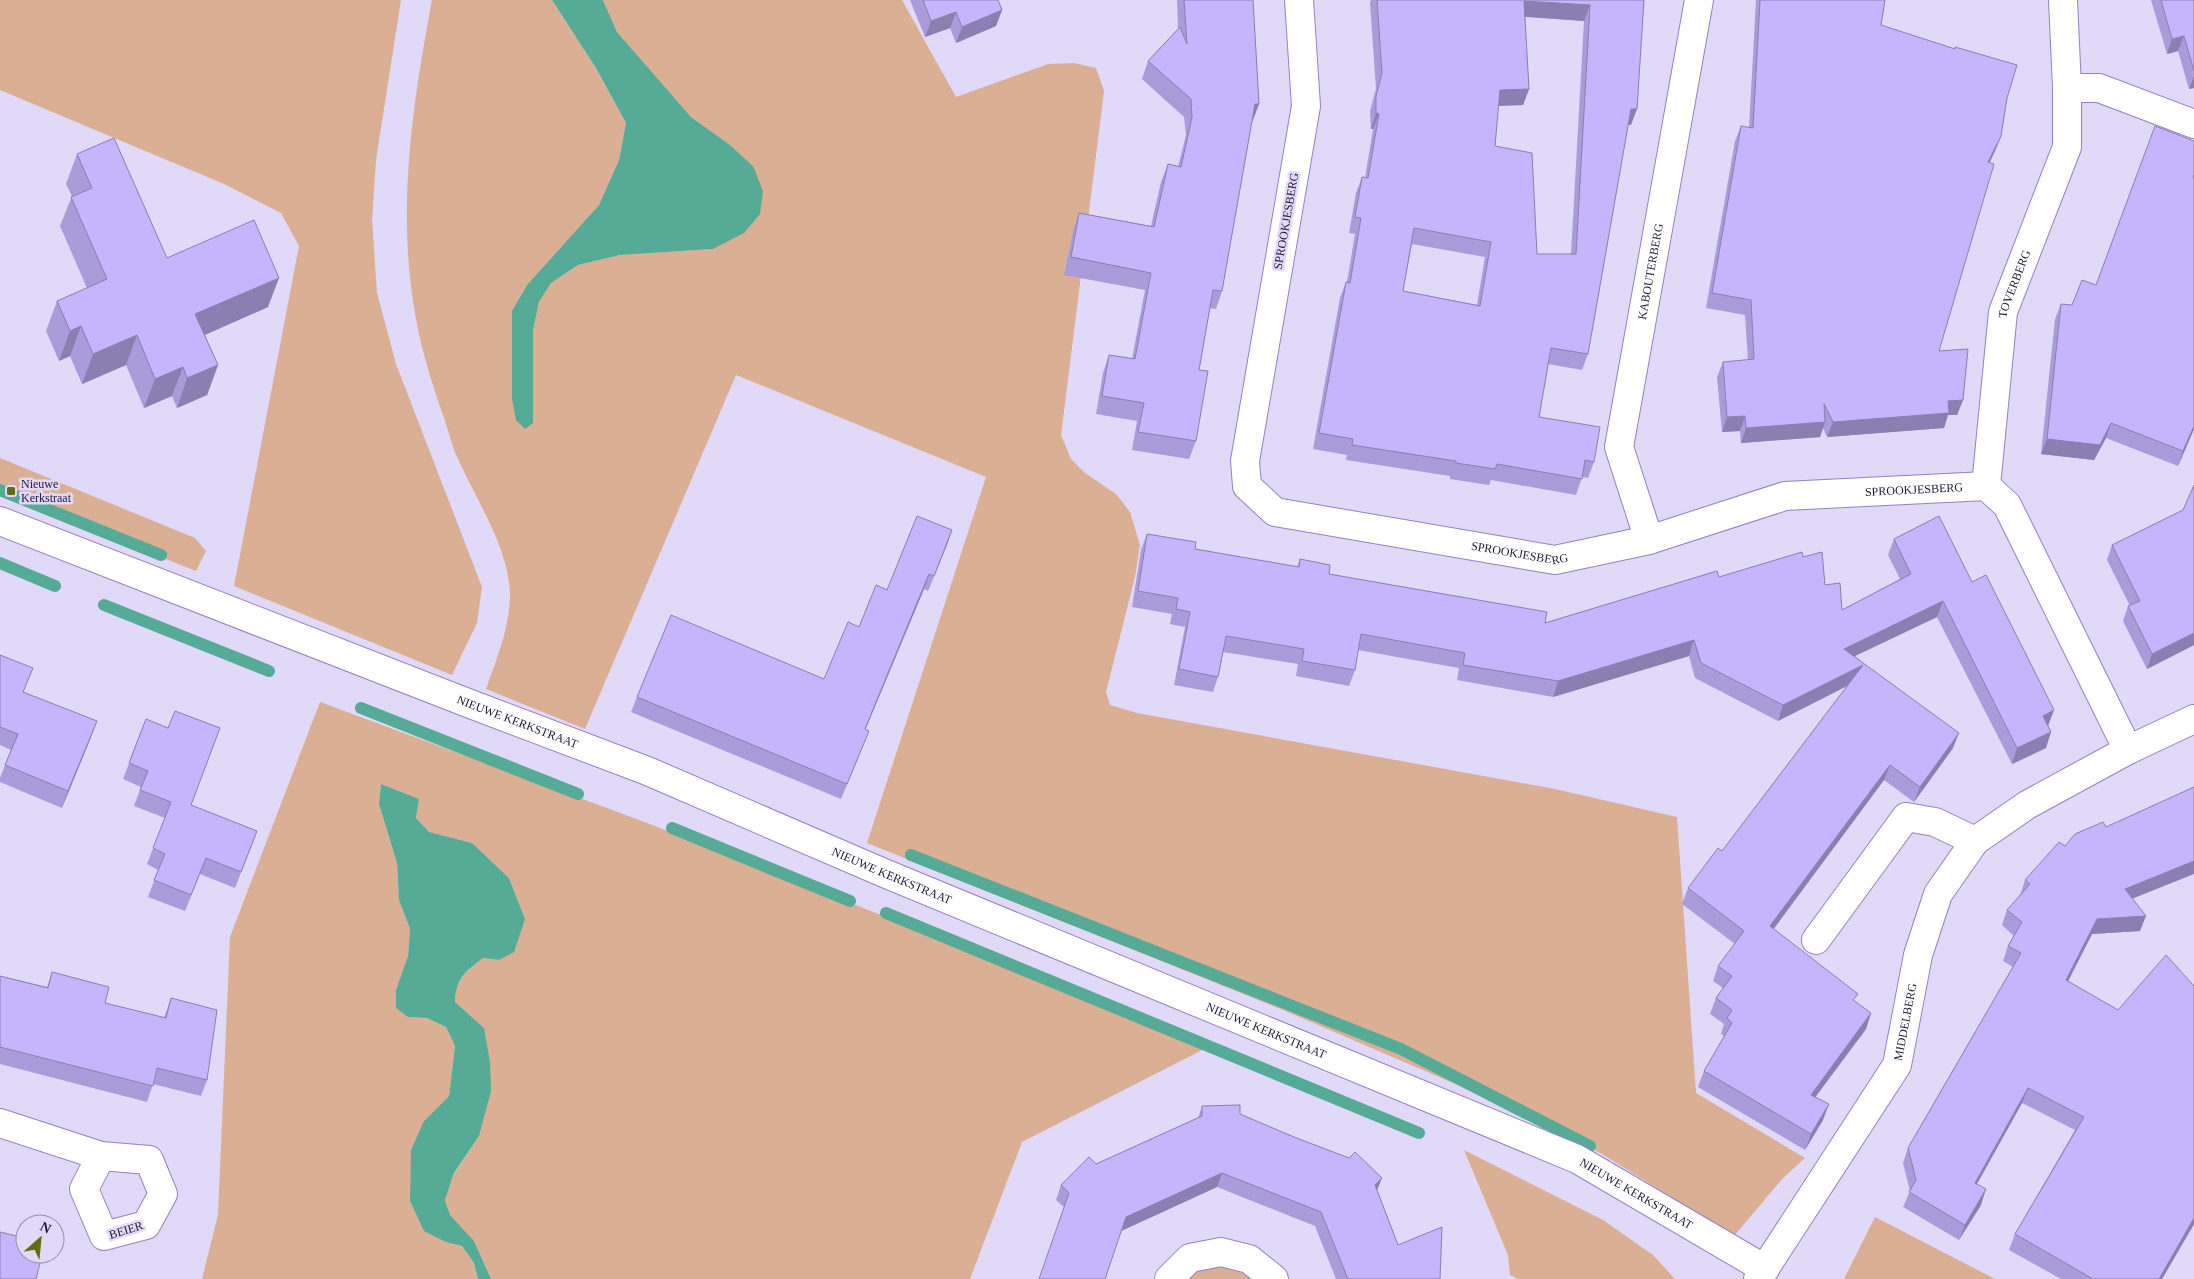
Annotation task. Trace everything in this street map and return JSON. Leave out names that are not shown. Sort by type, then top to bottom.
[{"type":"street","name":"SPROOKJESBERG","points":[[1299,0],[1306,106],[1245,461],[1246,486],[1275,512],[1555,560],[1650,540],[1785,496],[1986,486]]},
{"type":"street","name":"KABOUTERBERG","points":[[1650,540],[1619,447],[1699,0]]},
{"type":"street","name":"TOVERBERG","points":[[1986,486],[2003,312],[2067,146],[2067,88],[2063,0]]},
{"type":"street","points":[[2067,88],[2099,88],[2194,124]]},
{"type":"street","points":[[1986,486],[2007,504],[2128,750]]},
{"type":"street","name":"NIEUWE KERKSTRAAT","points":[[0,521],[645,770],[894,876],[1577,1159],[1762,1274]]},
{"type":"street","name":"MIDDELBERG","points":[[1762,1274],[1897,1065],[1918,955],[1938,894],[1975,841],[2028,805],[2128,750],[2194,719]]},
{"type":"street","points":[[1816,940],[1906,817],[1935,822],[1975,841]]},
{"type":"street","points":[[0,1124],[101,1156]]},
{"type":"street","points":[[1169,1279],[1190,1258],[1220,1252],[1249,1259],[1274,1279]]},
{"type":"shaded area","points":[[0,0],[401,0],[376,160],[372,220],[377,293],[396,364],[482,587],[477,623],[452,675],[234,586],[299,246],[281,213],[224,184],[0,90]]},
{"type":"shaded area","points":[[432,0],[552,0],[596,68],[626,123],[619,160],[599,205],[527,285],[512,311],[512,399],[533,423],[533,330],[539,302],[551,283],[578,265],[620,255],[713,249],[753,166],[730,145],[691,117],[617,32],[603,0],[902,0],[956,97],[1048,64],[1074,63],[1096,68],[1104,91],[1061,435],[1071,459],[1085,473],[1116,494],[1130,512],[1140,545],[1135,577],[1106,692],[1110,705],[1137,713],[1555,789],[1677,817],[1696,1093],[1805,1158],[1783,1178],[1734,1236],[1602,1154],[1516,1110],[1283,1010],[867,843],[986,477],[736,375],[585,729],[486,689],[508,618],[510,594],[508,577],[504,560],[491,526],[452,445],[421,344],[410,278],[407,238],[409,159],[418,80]]},
{"type":"shaded area","points":[[552,0],[603,0],[617,32],[691,117],[730,145],[753,166],[763,191],[760,214],[744,233],[713,249],[620,255],[578,265],[551,283],[539,302],[533,330],[533,423],[525,429],[516,420],[512,399],[512,311],[527,285],[599,205],[619,160],[626,123],[596,68]]},
{"type":"shaded area","points":[[0,458],[195,538],[206,551],[196,571],[0,493]]},
{"type":"shaded area","points":[[320,702],[642,821],[1212,1045],[1022,1142],[970,1279],[491,1279],[474,1241],[450,1215],[445,1200],[454,1174],[479,1136],[484,1028],[455,1002],[457,987],[463,977],[483,958],[499,960],[525,919],[509,878],[472,843],[429,832],[416,818],[419,799],[381,784],[379,804],[397,863],[399,900],[410,929],[408,956],[396,990],[408,1017],[427,1018],[446,1027],[455,1046],[449,1096],[424,1121],[446,1242],[462,1246],[474,1263],[478,1279],[202,1279],[218,1215],[230,937]]},
{"type":"shaded area","points":[[381,784],[419,799],[416,818],[429,832],[472,843],[509,878],[525,919],[514,952],[499,960],[483,958],[471,967],[457,987],[455,1002],[484,1028],[490,1062],[491,1091],[479,1136],[454,1173],[445,1200],[450,1215],[474,1241],[491,1279],[478,1279],[474,1263],[462,1246],[446,1242],[424,1231],[410,1201],[411,1150],[424,1121],[449,1096],[455,1046],[446,1027],[427,1018],[408,1017],[396,1008],[396,990],[408,956],[410,929],[399,900],[397,863],[379,804]]},
{"type":"shaded area","points":[[1464,1150],[1603,1220],[1653,1255],[1675,1279],[1518,1279],[1510,1275],[1508,1255]]},
{"type":"shaded area","points":[[1875,1217],[1995,1279],[1844,1279]]},
{"type":"shaded area","points":[[1221,1259],[1264,1279],[1181,1279],[1187,1272]]},
{"type":"building","points":[[923,0],[998,0],[1002,10],[962,27],[956,12],[931,21]]},
{"type":"building","points":[[1184,0],[1253,0],[1259,104],[1255,104],[1222,291],[1213,290],[1199,370],[1208,371],[1196,441],[1138,432],[1144,403],[1102,396],[1109,355],[1135,359],[1151,273],[1071,257],[1079,213],[1154,227],[1168,164],[1181,167],[1192,117],[1191,99],[1148,61],[1180,27],[1187,44]]},
{"type":"building","points":[[1377,0],[1644,0],[1637,109],[1631,109],[1588,354],[1551,348],[1539,417],[1600,427],[1594,462],[1585,460],[1582,479],[1497,464],[1495,469],[1352,445],[1353,439],[1319,433],[1346,282],[1350,283],[1361,218],[1355,217],[1362,177],[1368,178],[1379,114],[1376,113],[1376,96],[1382,73]],"holes":[[[1524,1],[1590,5],[1576,254],[1537,254],[1532,153],[1495,146],[1500,90],[1529,89]],[[1414,228],[1491,242],[1480,306],[1403,291]]]},
{"type":"building","points":[[1760,0],[1885,0],[1881,25],[1955,49],[1955,47],[2017,65],[2007,98],[2001,136],[1988,162],[1994,164],[1939,351],[1968,349],[1963,400],[1948,401],[1949,413],[1833,422],[1824,404],[1825,422],[1746,428],[1745,416],[1727,417],[1723,362],[1754,359],[1751,300],[1712,293],[1741,126],[1753,128]]},
{"type":"building","points":[[2161,0],[2194,0],[2194,71],[2184,36],[2172,39]]},
{"type":"building","points":[[2155,126],[2194,141],[2194,426],[2183,451],[2111,423],[2100,445],[2047,439],[2061,304],[2072,305],[2082,280],[2096,285]]},
{"type":"building","points":[[114,138],[167,258],[254,220],[279,278],[195,314],[218,365],[187,378],[183,367],[155,379],[137,335],[93,354],[81,326],[70,331],[57,301],[107,279],[71,197],[92,188],[77,154]]},
{"type":"building","points":[[2194,485],[2194,633],[2152,654],[2128,606],[2140,601],[2112,545],[2183,510]]},
{"type":"building","points":[[917,516],[952,530],[934,576],[929,574],[900,644],[865,729],[869,731],[847,784],[637,697],[671,615],[824,679],[848,622],[859,627],[876,585],[887,590]]},
{"type":"building","points":[[1939,516],[1972,582],[1986,575],[2054,710],[2043,716],[2051,732],[2017,748],[1943,601],[1844,649],[1959,733],[1920,787],[1890,765],[1770,926],[1858,994],[1853,1000],[1871,1013],[1811,1095],[1829,1104],[1811,1134],[1704,1071],[1732,1023],[1727,1018],[1732,1010],[1716,998],[1732,976],[1718,966],[1744,931],[1688,888],[1718,848],[1722,851],[1863,665],[1783,705],[1701,663],[1694,640],[1558,681],[1463,665],[1465,653],[1361,634],[1355,670],[1302,661],[1304,649],[1226,636],[1218,677],[1179,669],[1190,612],[1176,609],[1178,598],[1138,591],[1147,534],[1196,542],[1195,549],[1299,567],[1300,559],[1330,565],[1329,574],[1547,612],[1545,623],[1717,571],[1719,577],[1802,552],[1803,557],[1822,552],[1825,585],[1840,583],[1842,610],[1911,574],[1894,539]]},
{"type":"building","points":[[0,655],[33,668],[23,692],[97,721],[68,791],[5,765],[18,734],[0,727]]},
{"type":"building","points":[[175,711],[220,728],[191,805],[257,831],[241,872],[206,858],[191,895],[154,880],[165,854],[153,848],[171,802],[140,790],[148,771],[129,763],[146,719],[168,728]]},
{"type":"building","points":[[2194,787],[2194,861],[2125,889],[2146,916],[2097,919],[2066,980],[2118,1010],[2166,955],[2194,986],[2194,1218],[2159,1279],[2093,1279],[2015,1234],[2084,1117],[2028,1088],[1975,1183],[1986,1189],[1965,1225],[1909,1192],[1916,1180],[1908,1148],[2021,953],[2008,946],[2022,922],[2007,910],[2030,884],[2025,880],[2059,842],[2065,846],[2075,834],[2103,822],[2106,827]]},
{"type":"building","points":[[52,972],[109,987],[105,1003],[166,1018],[171,998],[217,1010],[207,1080],[157,1068],[153,1086],[0,1047],[0,976],[48,988]]},
{"type":"building","points":[[1240,1105],[1240,1114],[1294,1137],[1349,1158],[1355,1152],[1382,1178],[1375,1185],[1398,1245],[1442,1227],[1440,1279],[1348,1279],[1321,1212],[1222,1173],[1126,1217],[1105,1279],[1039,1279],[1069,1193],[1061,1185],[1089,1157],[1096,1164],[1202,1116],[1202,1106]]},
{"type":"building","points":[[0,1232],[15,1236],[15,1264],[40,1264],[36,1279],[0,1279]]},
{"type":"waterway","points":[[0,490],[161,555]]},
{"type":"waterway","points":[[0,563],[55,586]]},
{"type":"waterway","points":[[104,605],[269,671]]},
{"type":"waterway","points":[[361,708],[578,794]]},
{"type":"waterway","points":[[672,828],[850,901]]},
{"type":"waterway","points":[[911,855],[1401,1049],[1590,1146]]},
{"type":"waterway","points":[[886,913],[1419,1133]]},
{"type":"place","name":"Nieuwe Kerkstraat","points":[[11,491]]}]
